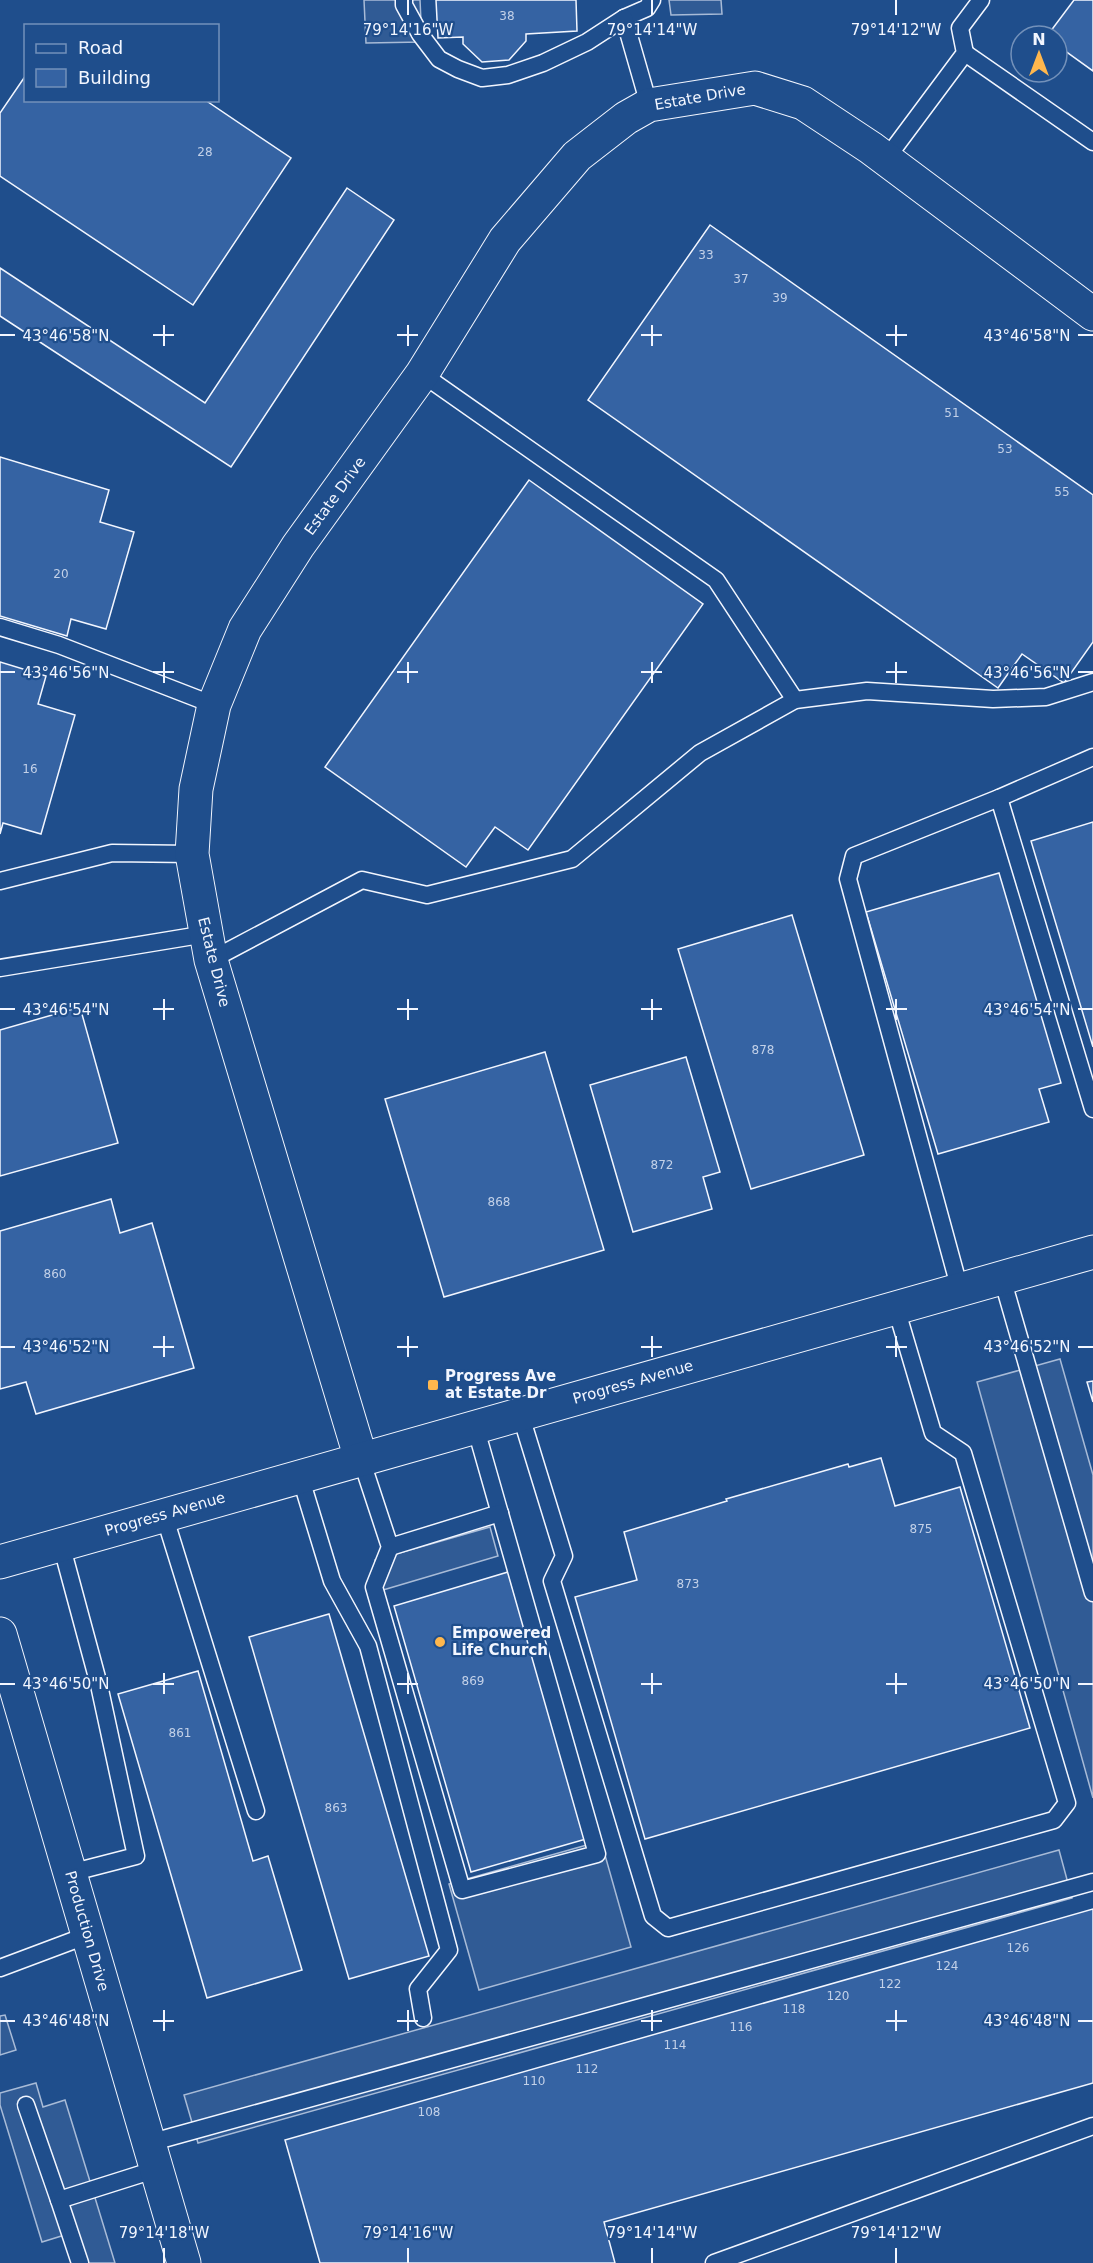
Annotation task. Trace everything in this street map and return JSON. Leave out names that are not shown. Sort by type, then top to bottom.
[{"type":"street","name":"Estate Drive","points":[[361,1459],[208,947],[192,854],[196,789],[214,705],[245,629],[298,546],[422,374],[512,231],[577,156],[626,118],[650,105],[754,88],[803,104],[886,159],[1093,314]]},
{"type":"street","name":"Progress Avenue","points":[[0,1562],[1093,1252]]},
{"type":"street","name":"Production Drive","points":[[0,1634],[184,2263]]},
{"type":"lane","points":[[404,0],[404,5],[420,34],[439,58],[458,69],[482,78],[508,75],[543,63],[587,42],[645,3]]},
{"type":"lane","points":[[981,0],[960,28],[965,53],[1093,142]]},
{"type":"lane","points":[[624,18],[650,105]]},
{"type":"lane","points":[[886,159],[965,53]]},
{"type":"lane","points":[[422,374],[716,580],[795,700]]},
{"type":"lane","points":[[0,627],[59,645],[214,705]]},
{"type":"lane","points":[[0,968],[208,947],[362,880],[427,895],[572,859],[700,753],[795,700],[867,691],[993,699],[1046,697],[1093,682]]},
{"type":"lane","points":[[960,1290],[848,879],[854,856],[999,798],[1093,757]]},
{"type":"lane","points":[[999,798],[1093,1109]]},
{"type":"lane","points":[[0,881],[112,853],[192,854]]},
{"type":"lane","points":[[1002,1278],[1093,1593]]},
{"type":"lane","points":[[520,1413],[564,1556],[552,1581],[653,1916],[668,1928],[1054,1820],[1067,1803],[963,1453],[933,1433],[896,1308]]},
{"type":"lane","points":[[361,1459],[390,1547],[374,1587],[462,1890],[597,1854],[474,1426]]},
{"type":"lane","points":[[300,1476],[332,1581],[368,1646],[449,1950],[418,1989],[423,2018]]},
{"type":"lane","points":[[390,1547],[500,1514]]},
{"type":"lane","points":[[164,1515],[256,1811]]},
{"type":"lane","points":[[61,1544],[99,1685],[136,1856],[70,1873]]},
{"type":"lane","points":[[59,2200],[153,2156],[1093,1882]]},
{"type":"lane","points":[[0,1968],[88,1935]]},
{"type":"lane","points":[[26,2105],[80,2263]]},
{"type":"lane","points":[[714,2263],[1093,2126]]},
{"type":"shaded area","points":[[364,0],[420,0],[422,42],[366,43]]},
{"type":"shaded area","points":[[669,0],[721,0],[722,14],[671,15]]},
{"type":"shaded area","points":[[1060,1359],[1093,1475],[1093,1798],[977,1382]]},
{"type":"shaded area","points":[[490,1527],[498,1556],[383,1590],[375,1560]]},
{"type":"shaded area","points":[[601,1841],[631,1947],[479,1990],[449,1884]]},
{"type":"shaded area","points":[[1059,1850],[1072,1898],[198,2143],[184,2095]]},
{"type":"shaded area","points":[[5,2015],[16,2050],[0,2055],[0,2016]]},
{"type":"shaded area","points":[[36,2083],[43,2107],[65,2100],[115,2263],[77,2263],[68,2234],[42,2242],[0,2105],[0,2093]]},
{"type":"building","points":[[436,0],[576,0],[577,31],[526,34],[526,41],[509,60],[482,62],[463,44],[463,37],[438,38]]},
{"type":"building","points":[[1074,0],[1093,0],[1093,71],[1069,54],[1069,24],[1056,24]]},
{"type":"building","points":[[24,78],[24,102],[208,102],[291,158],[193,305],[0,176],[0,113]]},
{"type":"building","points":[[347,188],[394,220],[231,467],[0,316],[0,268],[205,403]]},
{"type":"building","points":[[710,225],[1093,495],[1093,642],[1064,683],[1022,654],[998,688],[588,400]]},
{"type":"building","points":[[0,457],[109,490],[100,522],[134,532],[106,629],[71,619],[67,636],[0,616]]},
{"type":"building","points":[[529,480],[703,604],[528,850],[495,827],[466,867],[325,767]]},
{"type":"building","points":[[0,662],[46,676],[38,704],[75,715],[41,834],[3,823],[0,834]]},
{"type":"building","points":[[1093,822],[1093,1047],[1031,841]]},
{"type":"building","points":[[999,873],[1061,1083],[1039,1089],[1049,1122],[938,1154],[866,912]]},
{"type":"building","points":[[792,915],[864,1155],[751,1189],[678,949]]},
{"type":"building","points":[[80,1007],[118,1143],[0,1176],[0,1030]]},
{"type":"building","points":[[545,1052],[604,1250],[444,1297],[385,1099]]},
{"type":"building","points":[[686,1057],[720,1172],[703,1177],[712,1209],[633,1232],[590,1085]]},
{"type":"building","points":[[111,1199],[120,1233],[152,1223],[194,1368],[36,1414],[26,1382],[0,1389],[0,1231]]},
{"type":"building","points":[[1093,1381],[1093,1402],[1087,1382]]},
{"type":"building","points":[[881,1458],[895,1506],[960,1487],[1030,1728],[645,1839],[575,1597],[637,1580],[624,1532],[727,1501],[726,1499],[848,1464],[849,1467]]},
{"type":"building","points":[[508,1572],[586,1839],[471,1872],[394,1606]]},
{"type":"building","points":[[329,1614],[429,1956],[349,1979],[249,1637]]},
{"type":"building","points":[[198,1671],[253,1861],[268,1856],[302,1970],[207,1998],[118,1694]]},
{"type":"building","points":[[1093,1909],[1093,2083],[604,2222],[615,2263],[320,2263],[285,2140]]},
{"type":"place","name":"Progress Ave at Estate Dr","points":[[433,1385]]},
{"type":"place","name":"Empowered Life Church","points":[[440,1642]]}]
